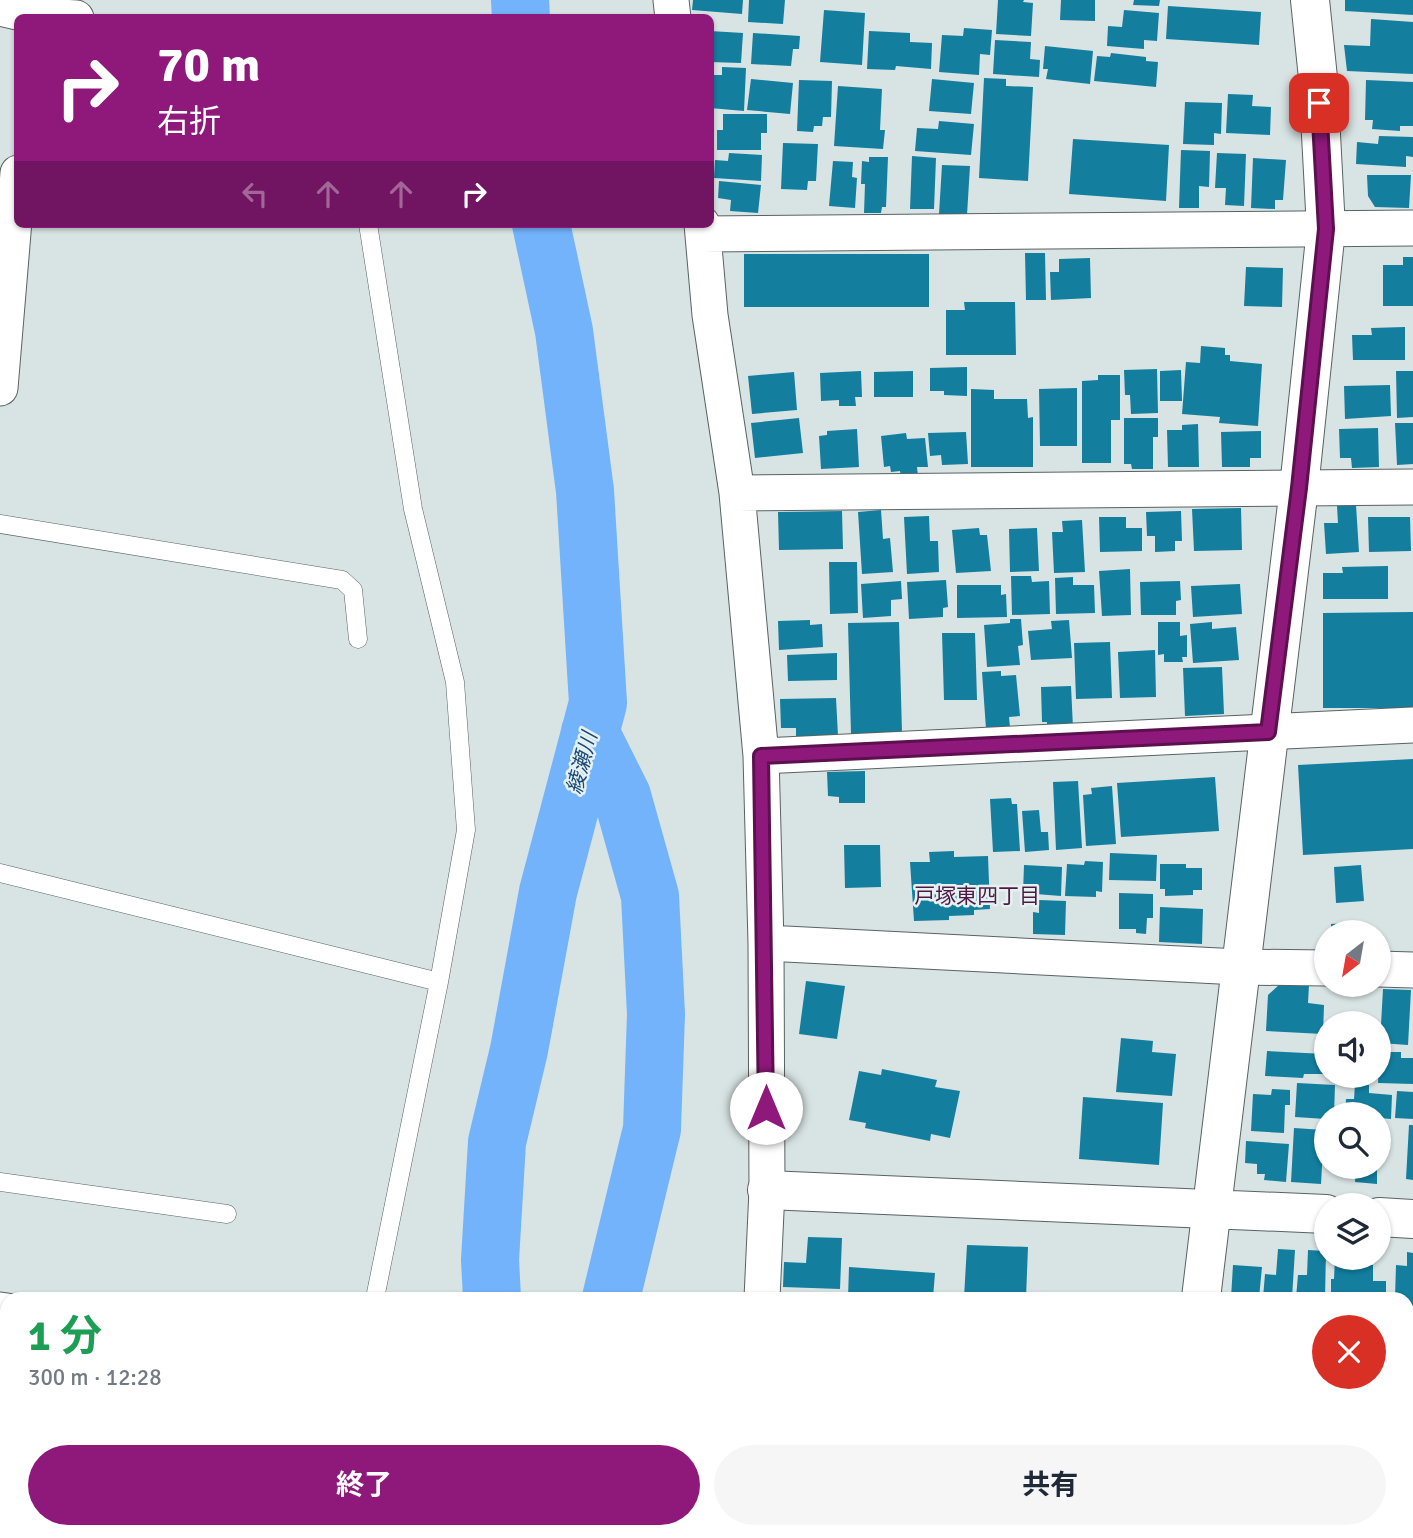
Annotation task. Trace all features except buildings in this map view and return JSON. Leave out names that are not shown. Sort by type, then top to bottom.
[{"type":"street","points":[[1202,1292],[1299,488],[1326,229],[1318,78],[1310,0]]},
{"type":"street","points":[[0,388],[14,221]]},
{"type":"street","points":[[762,1292],[767,1190],[766,943],[761,847],[761,756],[737,493],[710,315],[702,229],[1413,228]]},
{"type":"street","points":[[737,493],[1413,487]]},
{"type":"street","points":[[761,756],[1413,725]]},
{"type":"street","points":[[766,943],[1239,967],[1314,968]]},
{"type":"street","points":[[1391,969],[1413,970]]},
{"type":"street","points":[[767,1190],[1314,1213]]},
{"type":"street","points":[[1391,1218],[1413,1219]]},
{"type":"lane","points":[[369,228],[413,509],[455,682],[466,830],[439,982],[376,1292]]},
{"type":"lane","points":[[0,524],[342,580],[353,590],[358,639]]},
{"type":"lane","points":[[0,873],[439,982]]},
{"type":"lane","points":[[0,1182],[227,1214]]},
{"type":"waterway","name":"綾瀬川","points":[[520,0],[521,14]]},
{"type":"waterway","name":"綾瀬川","points":[[492,1292],[490,1260],[497,1142],[519,1050],[548,892],[598,703],[585,491],[564,331],[542,228]]},
{"type":"waterway","points":[[590,732],[622,796],[650,896],[656,1014],[652,1129],[612,1292]]},
{"type":"district","name":"戸塚東四丁目","points":[[977,896]]},
{"type":"route","points":[[766,1108],[766,943],[761,847],[761,756],[1268,732],[1299,488],[1326,229],[1319,103]]}]
